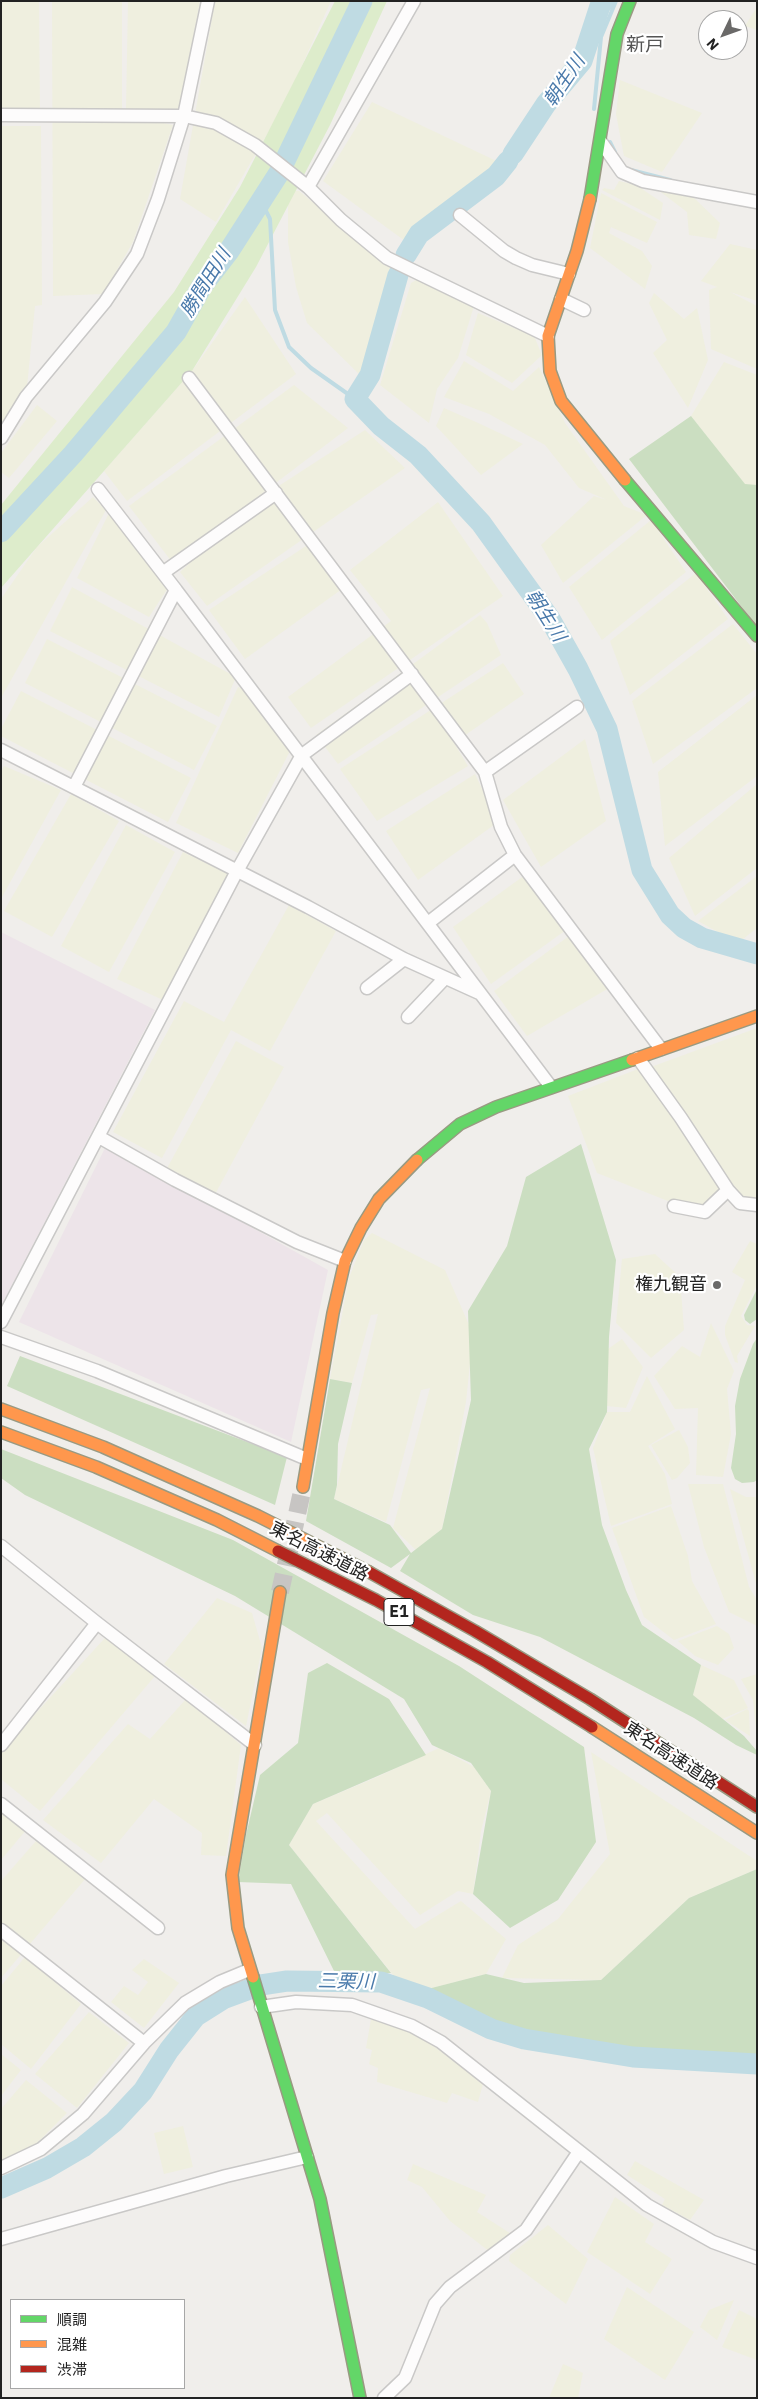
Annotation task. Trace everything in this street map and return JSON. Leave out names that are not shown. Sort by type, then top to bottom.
[{"type":"main road","points":[[630,1],[617,34],[608,79],[601,142],[593,186],[569,274],[548,336],[550,371],[560,401],[757,636]]},
{"type":"main road","points":[[303,1487],[333,1313],[345,1261],[361,1228],[379,1199],[434,1144],[460,1124],[496,1107],[551,1087],[757,1016]]},
{"type":"main road","name":"東名高速道路","points":[[1,1409],[103,1447],[258,1516],[380,1578],[590,1699],[757,1806]]},
{"type":"main road","name":"東名高速道路","points":[[1,1432],[96,1467],[217,1520],[376,1600],[479,1657],[555,1703],[757,1833]]},
{"type":"main road","points":[[280,1592],[232,1875],[238,1928],[249,1970],[320,2199],[360,2398]]},
{"type":"street","points":[[1,438],[26,397],[104,302],[138,254],[158,200],[184,116],[208,1]]},
{"type":"street","points":[[308,187],[414,1]]},
{"type":"street","points":[[1,115],[184,116],[216,123],[255,145],[308,187],[341,220],[387,258],[548,336]]},
{"type":"street","points":[[601,142],[622,172],[643,181],[757,202]]},
{"type":"street","points":[[460,215],[510,255],[532,265],[569,274]]},
{"type":"street","points":[[561,299],[584,310]]},
{"type":"street","points":[[189,378],[485,772],[501,827],[515,856],[661,1049]]},
{"type":"street","points":[[98,489],[164,572],[551,1087]]},
{"type":"street","points":[[164,572],[276,493]]},
{"type":"street","points":[[74,788],[176,590]]},
{"type":"street","points":[[1,1322],[237,871],[302,756],[412,674]]},
{"type":"street","points":[[485,772],[577,707]]},
{"type":"street","points":[[1,750],[404,959],[444,979],[479,993]]},
{"type":"street","points":[[428,923],[515,856]]},
{"type":"street","points":[[368,988],[404,959]]},
{"type":"street","points":[[408,1017],[444,979]]},
{"type":"street","points":[[638,1058],[681,1118],[728,1190],[740,1203],[757,1204]]},
{"type":"street","points":[[99,1137],[176,1180],[297,1242],[345,1261]]},
{"type":"street","points":[[674,1206],[705,1212],[728,1190]]},
{"type":"street","points":[[1,1337],[97,1372],[218,1420],[307,1460]]},
{"type":"street","points":[[1,1546],[255,1746]]},
{"type":"street","points":[[1,1745],[97,1623]]},
{"type":"street","points":[[1,1804],[158,1928]]},
{"type":"street","points":[[1,1930],[144,2043]]},
{"type":"street","points":[[1,2168],[41,2149],[83,2114],[144,2043],[185,2003],[220,1982],[249,1970]]},
{"type":"street","points":[[261,2007],[296,2002],[352,2005],[412,2026],[441,2042],[578,2153],[647,2205],[713,2242],[757,2258]]},
{"type":"street","points":[[384,2398],[405,2378],[435,2304],[450,2287],[526,2230],[578,2153]]},
{"type":"street","points":[[1,2239],[226,2176],[307,2157]]},
{"type":"shaded area","points":[[1,932],[155,1010],[1,1306]]},
{"type":"shaded area","points":[[106,1146],[328,1270],[291,1442],[19,1322]]},
{"type":"green space","points":[[1,1],[39,1],[40,114],[1,114]]},
{"type":"green space","points":[[52,1],[122,1],[122,114],[173,125],[133,242],[103,294],[53,296]]},
{"type":"green space","points":[[128,1],[200,1],[180,110],[126,109]]},
{"type":"green space","points":[[215,1],[331,1],[284,105],[216,222],[180,199]]},
{"type":"green space","points":[[335,1],[387,1],[330,125],[256,267],[192,371],[1,588],[1,505],[174,292],[240,187]]},
{"type":"green space","points":[[757,7],[757,30],[748,27],[748,21]]},
{"type":"green space","points":[[620,80],[702,113],[662,172],[624,156],[616,114]]},
{"type":"green space","points":[[372,102],[507,166],[426,232],[416,249],[323,181]]},
{"type":"green space","points":[[1,126],[41,126],[42,305],[35,306],[26,397],[1,430]]},
{"type":"green space","points":[[619,181],[636,185],[663,203],[660,220],[602,190],[604,188],[614,190]]},
{"type":"green space","points":[[288,190],[299,191],[404,276],[362,377],[307,323],[296,287],[288,242]]},
{"type":"green space","points":[[658,190],[690,194],[720,223],[716,239],[689,235],[687,212]]},
{"type":"green space","points":[[601,193],[657,222],[647,243],[611,227],[609,233],[642,251],[652,266],[645,289],[590,248]]},
{"type":"green space","points":[[730,244],[757,250],[757,301],[730,292],[757,306],[757,369],[711,349],[709,290],[717,287],[701,281]]},
{"type":"green space","points":[[416,280],[474,306],[458,358],[437,389],[429,423],[380,385],[411,283]]},
{"type":"green space","points":[[654,293],[684,319],[697,308],[708,360],[688,408],[653,353],[667,340],[649,303]]},
{"type":"green space","points":[[245,297],[296,374],[127,501],[104,471],[192,371]]},
{"type":"green space","points":[[478,313],[534,336],[542,355],[512,383],[466,355]]},
{"type":"green space","points":[[464,361],[513,391],[539,367],[565,423],[624,506],[647,515],[563,583],[541,545],[594,496],[607,500],[579,488],[545,445],[489,414],[444,397]]},
{"type":"green space","points":[[724,362],[757,375],[757,485],[745,485],[691,416]]},
{"type":"green space","points":[[294,385],[348,428],[172,562],[129,506]]},
{"type":"green space","points":[[37,405],[57,421],[9,478],[1,472],[1,453]]},
{"type":"green space","points":[[444,408],[523,444],[481,475],[436,426]]},
{"type":"green space","points":[[691,416],[745,484],[757,485],[757,627],[629,459]]},
{"type":"green space","points":[[365,430],[405,468],[207,606],[180,572],[254,502]]},
{"type":"green space","points":[[93,497],[106,510],[1,698],[1,599],[37,547]]},
{"type":"green space","points":[[438,502],[503,596],[311,728],[288,697],[391,621],[350,570]]},
{"type":"green space","points":[[110,511],[168,588],[149,617],[77,578]]},
{"type":"green space","points":[[651,520],[686,572],[602,640],[569,587]]},
{"type":"green space","points":[[309,544],[342,589],[245,659],[209,610]]},
{"type":"green space","points":[[696,573],[728,619],[630,695],[610,641]]},
{"type":"green space","points":[[72,587],[236,677],[219,717],[50,631]]},
{"type":"green space","points":[[480,615],[487,623],[501,655],[338,764],[316,735]]},
{"type":"green space","points":[[733,624],[757,654],[757,688],[653,764],[632,701]]},
{"type":"green space","points":[[47,639],[217,726],[194,770],[25,683]]},
{"type":"green space","points":[[503,663],[524,694],[454,743],[468,766],[377,821],[340,769]]},
{"type":"green space","points":[[238,687],[245,690],[291,749],[238,853],[176,823]]},
{"type":"green space","points":[[21,691],[191,778],[168,822],[1,736],[1,729]]},
{"type":"green space","points":[[757,695],[757,776],[665,846],[658,772]]},
{"type":"green space","points":[[585,739],[606,821],[541,867],[503,800]]},
{"type":"green space","points":[[4,766],[61,790],[1,899],[1,771]]},
{"type":"green space","points":[[475,774],[498,822],[418,880],[386,831]]},
{"type":"green space","points":[[757,784],[757,868],[695,916],[669,858]]},
{"type":"green space","points":[[71,794],[119,821],[52,937],[4,911]]},
{"type":"green space","points":[[126,825],[175,852],[109,972],[61,946]]},
{"type":"green space","points":[[183,852],[229,874],[163,1000],[117,979]]},
{"type":"green space","points":[[525,875],[566,930],[491,984],[453,927]]},
{"type":"green space","points":[[757,876],[757,928],[738,943],[698,921]]},
{"type":"green space","points":[[289,905],[336,931],[270,1051],[231,1030],[162,1158],[113,1132],[184,1001],[224,1022]]},
{"type":"green space","points":[[569,936],[609,988],[527,1036],[494,991]]},
{"type":"green space","points":[[757,1028],[757,1200],[741,1197],[651,1067]]},
{"type":"green space","points":[[236,1041],[284,1067],[213,1198],[165,1172]]},
{"type":"green space","points":[[638,1069],[723,1189],[705,1209],[668,1201],[597,1173],[568,1096]]},
{"type":"green space","points":[[581,1144],[616,1260],[609,1337],[607,1412],[589,1449],[602,1525],[626,1590],[642,1625],[701,1665],[693,1695],[744,1736],[757,1751],[757,1755],[736,1745],[694,1718],[540,1637],[473,1615],[400,1571],[410,1554],[391,1568],[306,1521],[330,1379],[352,1383],[338,1444],[337,1485],[334,1499],[390,1525],[411,1553],[442,1529],[471,1400],[468,1311],[507,1246],[526,1177]]},
{"type":"green space","points":[[372,1233],[445,1270],[473,1334],[466,1402],[442,1529],[416,1550],[393,1528],[430,1388],[421,1390],[386,1522],[334,1499],[378,1314],[371,1315],[352,1383],[330,1379],[349,1278],[364,1240]]},
{"type":"green space","points":[[750,1241],[757,1244],[757,1285],[741,1316],[747,1325],[755,1326],[737,1356],[738,1363],[735,1362],[725,1335],[725,1326],[745,1280],[732,1272]]},
{"type":"green space","points":[[655,1254],[680,1277],[684,1330],[651,1358],[616,1323],[622,1259]]},
{"type":"green space","points":[[757,1289],[757,1319],[750,1324],[745,1320],[744,1315]]},
{"type":"green space","points":[[711,1323],[734,1371],[727,1389],[731,1434],[723,1477],[696,1475],[698,1408],[675,1409],[654,1376],[682,1346],[700,1357]]},
{"type":"green space","points":[[757,1338],[757,1480],[742,1483],[735,1479],[731,1468],[736,1434],[735,1406],[740,1379]]},
{"type":"green space","points":[[622,1339],[643,1367],[626,1408],[607,1406],[608,1349]]},
{"type":"green space","points":[[20,1356],[287,1457],[275,1505],[7,1386]]},
{"type":"green space","points":[[647,1376],[675,1429],[648,1446],[665,1474],[672,1504],[611,1526],[593,1448],[607,1412],[630,1412]]},
{"type":"green space","points":[[679,1430],[688,1447],[690,1463],[677,1478],[672,1480],[651,1445]]},
{"type":"green space","points":[[1,1449],[233,1540],[459,1666],[584,1747],[596,1842],[558,1900],[510,1928],[473,1894],[491,1791],[471,1763],[432,1745],[404,1699],[235,1596],[25,1495],[1,1478]]},
{"type":"green space","points":[[688,1484],[723,1484],[749,1587],[757,1600],[757,1626],[729,1612],[704,1547]]},
{"type":"green space","points":[[730,1489],[746,1497],[757,1497],[757,1587]]},
{"type":"green space","points":[[671,1506],[688,1556],[692,1581],[716,1624],[674,1640],[644,1617],[612,1528]]},
{"type":"green space","points":[[217,1598],[252,1613],[262,1648],[246,1726],[164,1664]]},
{"type":"green space","points":[[717,1626],[729,1634],[734,1648],[718,1665],[695,1656],[678,1641]]},
{"type":"green space","points":[[105,1638],[155,1676],[40,1811],[1,1779],[1,1751]]},
{"type":"green space","points":[[327,1663],[389,1699],[426,1755],[313,1804],[289,1845],[391,1973],[336,1975],[291,1884],[238,1882],[246,1835],[260,1775],[298,1743],[308,1673]]},
{"type":"green space","points":[[701,1665],[734,1680],[748,1708],[722,1719],[693,1695]]},
{"type":"green space","points":[[757,1674],[757,1738],[753,1700],[741,1679]]},
{"type":"green space","points":[[187,1698],[241,1745],[226,1856],[201,1855],[202,1833],[154,1799],[101,1863],[43,1820],[128,1724],[150,1739]]},
{"type":"green space","points":[[747,1709],[749,1711],[750,1736],[725,1720]]},
{"type":"green space","points":[[439,1748],[474,1767],[491,1791],[481,1831],[473,1894],[458,1891],[420,1915],[327,1813],[316,1821],[415,1929],[461,1901],[506,1939],[486,1974],[429,1989],[394,1976],[289,1845],[313,1804]]},
{"type":"green space","points":[[591,1752],[757,1861],[757,1869],[689,1898],[601,1980],[502,1978],[518,1945],[558,1919],[610,1854]]},
{"type":"green space","points":[[1,1809],[27,1829],[1,1860]]},
{"type":"green space","points":[[36,1841],[86,1878],[1,1978],[1,1881]]},
{"type":"green space","points":[[757,1869],[757,2059],[662,2059],[531,2044],[420,1991],[486,1974],[524,1983],[601,1980],[689,1898]]},
{"type":"green space","points":[[25,1957],[81,2004],[31,2069],[1,2044],[1,1986]]},
{"type":"green space","points":[[144,1959],[179,1983],[144,2028],[111,2002],[124,1986],[138,1995],[148,1982],[132,1970]]},
{"type":"green space","points":[[89,2012],[129,2043],[77,2108],[35,2074]]},
{"type":"green space","points":[[371,2019],[421,2036],[483,2084],[478,2102],[452,2093],[447,2103],[377,2082],[378,2068],[369,2064],[372,2050],[366,2048]]},
{"type":"green space","points":[[1,2054],[21,2070],[1,2096]]},
{"type":"green space","points":[[26,2080],[67,2113],[34,2146],[1,2161],[1,2109]]},
{"type":"green space","points":[[183,2126],[193,2167],[164,2174],[154,2133]]},
{"type":"green space","points":[[635,2161],[704,2200],[690,2220],[662,2205],[665,2199],[627,2175]]},
{"type":"green space","points":[[413,2164],[486,2195],[477,2212],[516,2237],[490,2252],[450,2221],[422,2187],[407,2180]]},
{"type":"green space","points":[[615,2197],[654,2224],[645,2242],[672,2259],[650,2294],[587,2252]]},
{"type":"green space","points":[[548,2225],[588,2259],[566,2304],[509,2261],[510,2255]]},
{"type":"green space","points":[[627,2287],[694,2332],[665,2380],[604,2339]]},
{"type":"green space","points":[[734,2300],[717,2340],[700,2327],[709,2310]]},
{"type":"green space","points":[[739,2310],[757,2319],[757,2360],[722,2347]]},
{"type":"green space","points":[[563,2364],[583,2373],[578,2398],[549,2398]]},
{"type":"waterway","name":"勝間田川","points":[[1,532],[73,454],[176,332],[202,286],[229,251],[279,173],[362,1]]},
{"type":"waterway","name":"朝生川","points":[[513,154],[546,104],[582,61],[600,6],[604,1]]},
{"type":"waterway","points":[[594,109],[601,37],[616,1]]},
{"type":"waterway","points":[[610,142],[615,152]]},
{"type":"waterway","name":"朝生川","points":[[406,255],[419,234],[496,176],[508,161]]},
{"type":"waterway","points":[[631,170],[670,180]]},
{"type":"waterway","points":[[261,201],[270,219],[275,310],[289,347],[311,368],[355,399]]},
{"type":"waterway","name":"朝生川","points":[[398,275],[370,375],[355,399],[381,426],[418,455],[481,523],[550,619],[578,669],[607,729],[642,870],[670,915],[684,928],[702,938],[757,954]]},
{"type":"waterway","name":"三栗川","points":[[1,2188],[47,2168],[83,2147],[114,2122],[143,2091],[169,2050],[196,2016],[223,1999],[261,1985],[287,1981],[381,1982],[428,1998],[491,2029],[524,2039],[633,2057],[757,2064]]},
{"type":"tunnel","points":[[280,1592],[303,1487]]},
{"type":"traffic: fast","points":[[590,199],[617,34],[630,1]]},
{"type":"traffic: fast","points":[[625,480],[757,636]]},
{"type":"traffic: fast","points":[[417,1160],[460,1124],[496,1107],[632,1060]]},
{"type":"traffic: fast","points":[[253,1977],[320,2199],[360,2398]]},
{"type":"traffic: slow","points":[[590,199],[577,251],[548,336],[550,371],[561,401],[625,480]]},
{"type":"traffic: slow","points":[[632,1060],[757,1016]]},
{"type":"traffic: slow","points":[[303,1487],[333,1313],[345,1261],[361,1228],[379,1199],[417,1160]]},
{"type":"traffic: slow","points":[[1,1409],[103,1447],[258,1516],[369,1572]]},
{"type":"traffic: slow","points":[[1,1432],[96,1467],[217,1520],[278,1551]]},
{"type":"traffic: slow","points":[[253,1977],[238,1928],[232,1875],[280,1592]]},
{"type":"traffic: slow","points":[[592,1727],[757,1833]]},
{"type":"traffic: jam","points":[[278,1551],[376,1600],[487,1662],[592,1727]]},
{"type":"traffic: jam","points":[[369,1572],[475,1631],[590,1699],[757,1807]]},
{"type":"place","name":"権九観音","points":[[717,1285]]},
{"type":"district","name":"新戸","points":[[645,46]]}]
